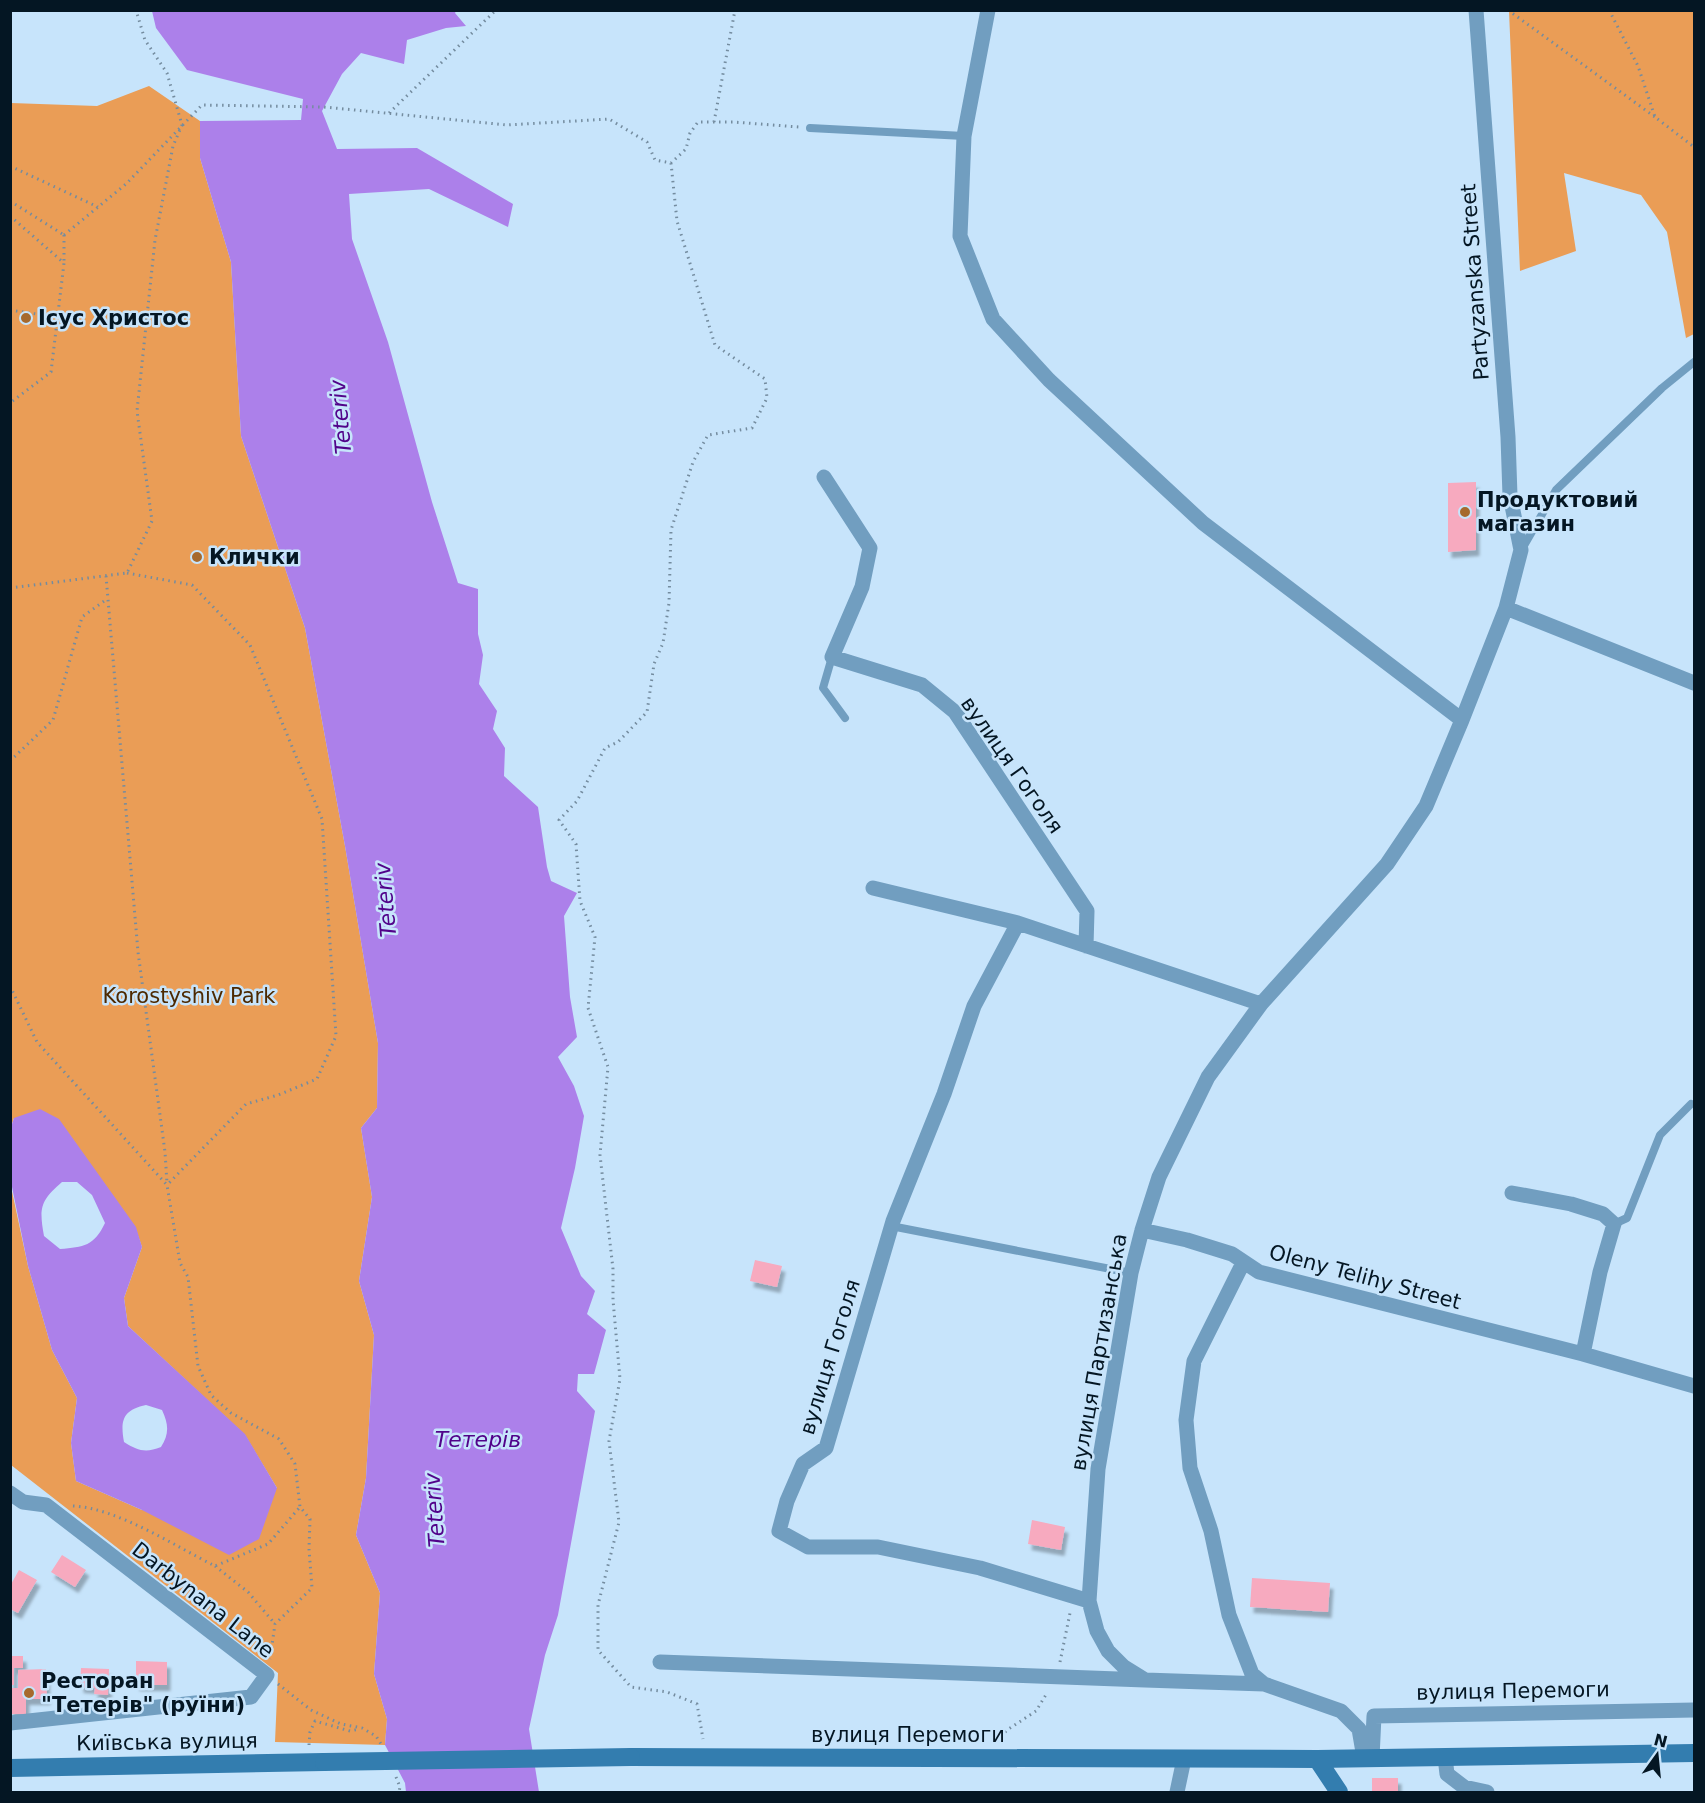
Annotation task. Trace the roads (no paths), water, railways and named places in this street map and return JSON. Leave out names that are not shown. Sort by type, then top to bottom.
[{"type":"main road","name":"вулиця Перемоги","points":[[631,1757],[1317,1759],[1695,1753]]},
{"type":"main road","name":"Київська вулиця","points":[[10,1767],[631,1757]]},
{"type":"main road","points":[[1317,1759],[1339,1792]]},
{"type":"street","points":[[988,10],[964,136],[960,236],[993,319],[1049,380],[1203,523],[1462,720]]},
{"type":"street","name":"Partyzanska Street","points":[[1476,10],[1508,437],[1510,496],[1521,550]]},
{"type":"street","points":[[825,477],[870,548],[862,587],[832,657]]},
{"type":"street","name":"вулиця Партизанська","points":[[1144,1680],[1124,1667],[1108,1651],[1097,1631],[1089,1600],[1098,1469],[1131,1273],[1159,1177],[1208,1077],[1261,1004],[1387,864],[1426,806],[1506,608],[1521,550]]},
{"type":"street","points":[[1506,608],[1695,683]]},
{"type":"street","name":"вулиця Гоголя","points":[[832,657],[922,685],[955,712],[1087,911],[1086,946]]},
{"type":"street","points":[[873,888],[1018,923],[1261,1004]]},
{"type":"street","name":"вулиця Гоголя","points":[[1018,923],[974,1006],[944,1094],[891,1226],[826,1448],[803,1464],[787,1501],[779,1531],[808,1548],[878,1546],[980,1568],[1089,1600]]},
{"type":"street","points":[[1512,1193],[1571,1204],[1603,1214],[1614,1224],[1600,1272],[1583,1354]]},
{"type":"street","name":"Oleny Telihy Street","points":[[1142,1230],[1187,1240],[1232,1254],[1259,1272],[1583,1354],[1695,1386]]},
{"type":"street","points":[[1243,1263],[1194,1361],[1186,1420],[1190,1468],[1211,1531],[1228,1615],[1252,1674],[1264,1684]]},
{"type":"street","name":"Darbynana Lane","points":[[10,1493],[23,1502],[46,1505],[267,1675],[251,1697],[10,1723]]},
{"type":"street","points":[[660,1662],[1264,1684],[1341,1711],[1359,1729],[1368,1758]]},
{"type":"street","name":"вулиця Перемоги","points":[[1368,1758],[1374,1716],[1695,1710]]},
{"type":"street","points":[[1445,1757],[1447,1774],[1464,1787],[1487,1792]]},
{"type":"street","points":[[1177,1792],[1184,1759]]},
{"type":"lane","points":[[810,128],[964,136]]},
{"type":"lane","points":[[1521,550],[1556,490],[1662,388],[1695,362]]},
{"type":"lane","points":[[832,657],[823,688],[845,718]]},
{"type":"lane","points":[[1614,1224],[1627,1218],[1660,1135],[1691,1104]]},
{"type":"lane","points":[[891,1226],[1131,1273]]},
{"type":"water","name":"Тетерів","points":[[152,11],[456,11],[455,13],[466,26],[446,28],[407,40],[404,64],[361,53],[342,74],[322,111],[337,149],[417,148],[513,204],[508,227],[429,189],[349,194],[352,239],[388,342],[432,502],[458,583],[478,589],[478,634],[483,655],[479,684],[497,711],[493,729],[505,748],[504,776],[538,807],[551,881],[577,893],[564,916],[570,997],[577,1037],[558,1057],[574,1086],[584,1116],[561,1228],[581,1276],[595,1291],[587,1314],[606,1330],[594,1374],[578,1374],[577,1391],[595,1411],[558,1615],[545,1655],[529,1729],[539,1792],[406,1792],[405,1783],[385,1745],[387,1719],[374,1674],[380,1593],[356,1535],[366,1478],[374,1335],[359,1281],[372,1197],[361,1128],[377,1108],[378,1043],[305,628],[241,436],[231,262],[200,158],[200,121],[301,120],[303,99],[187,70],[156,28]]},
{"type":"water","points":[[40,1109],[59,1119],[136,1227],[142,1247],[124,1298],[128,1326],[245,1434],[277,1488],[259,1539],[229,1555],[142,1510],[76,1481],[71,1443],[77,1398],[52,1350],[28,1266],[11,1182],[11,1127],[14,1118]],"holes":[[[62,1182],[77,1182],[92,1195],[105,1223],[97,1236],[82,1246],[60,1249],[44,1236],[43,1206],[45,1200]],[[146,1405],[162,1410],[166,1420],[166,1438],[161,1447],[151,1450],[138,1449],[124,1442],[125,1417],[132,1410]]]},
{"type":"place","name":"Ісус Христос","points":[[26,318]]},
{"type":"place","name":"Продуктовий магазин","points":[[1465,512]]},
{"type":"place","name":"Клички","points":[[197,557]]},
{"type":"place","name":"Ресторан \"Тетерів\" (руїни)","points":[[29,1693]]},
{"type":"water label","name":"Teteriv","points":[[340,417]]},
{"type":"water label","name":"Teteriv","points":[[385,900]]},
{"type":"water label","name":"Teteriv","points":[[434,1510]]},
{"type":"park label","name":"Korostyshiv Park","points":[[189,996]]}]
